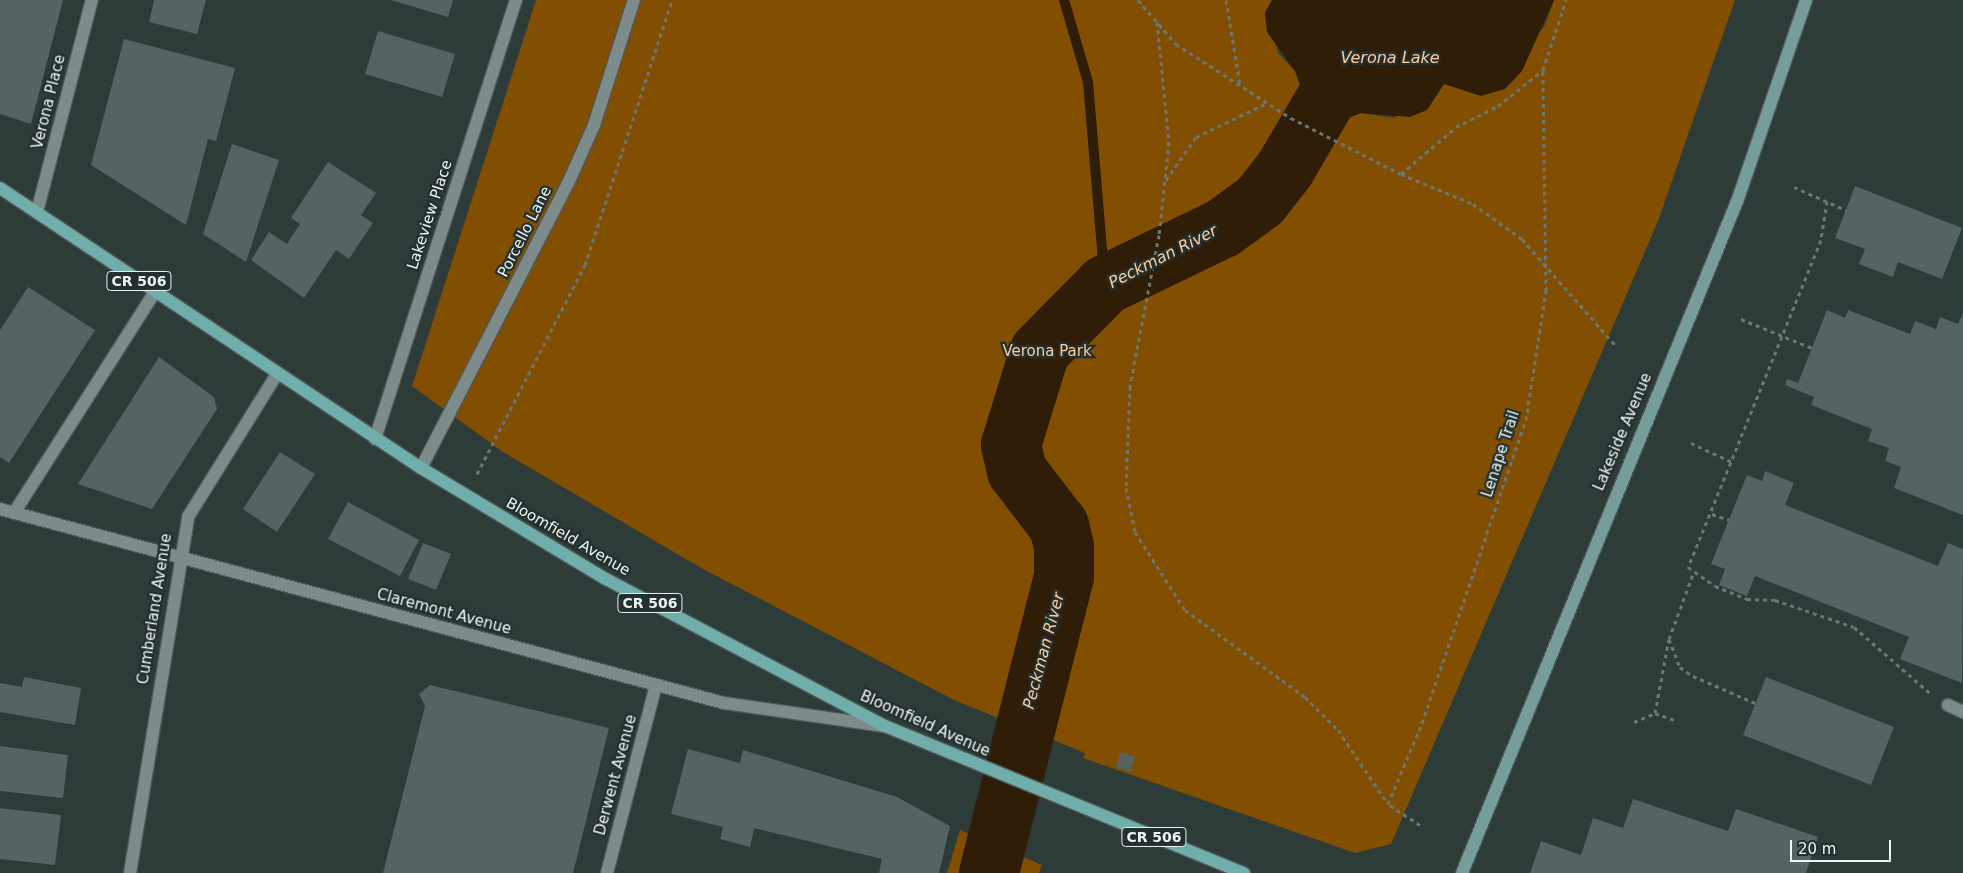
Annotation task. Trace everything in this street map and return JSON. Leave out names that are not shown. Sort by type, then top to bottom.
[{"type":"main road","name":"Lakeside Avenue","points":[[1462,873],[1738,199],[1806,0]]},
{"type":"main road","name":"Bloomfield Avenue","points":[[0,188],[375,439],[466,496],[623,588],[885,726],[1244,873]]},
{"type":"street","name":"Verona Place","points":[[37,212],[92,0]]},
{"type":"street","name":"Lakeview Place","points":[[375,439],[516,0]]},
{"type":"street","name":"Porcello Lane","points":[[421,468],[570,179],[594,125],[634,0]]},
{"type":"street","points":[[14,513],[155,292]]},
{"type":"street","name":"Cumberland Avenue","points":[[130,873],[178,559],[188,516],[277,374]]},
{"type":"street","name":"Claremont Avenue","points":[[0,509],[178,559],[724,704],[885,726]]},
{"type":"street","name":"Derwent Avenue","points":[[608,873],[656,685]]},
{"type":"street","points":[[1948,705],[1963,712]]},
{"type":"path","points":[[466,496],[585,265],[672,0]]},
{"type":"path","points":[[1138,0],[1176,44],[1291,118],[1401,174],[1473,204],[1522,239],[1615,345]]},
{"type":"path","points":[[1226,0],[1241,85]]},
{"type":"path","name":"Lenape Trail","points":[[1388,804],[1422,722],[1526,420],[1546,265],[1543,70],[1566,0]]},
{"type":"path","points":[[1157,22],[1169,142],[1159,235],[1130,386],[1126,439],[1126,488],[1134,532],[1185,610],[1305,697],[1338,730],[1388,804],[1420,824]]},
{"type":"path","points":[[1401,174],[1456,127],[1498,106],[1543,70]]},
{"type":"path","points":[[1164,182],[1196,137],[1268,103]]},
{"type":"path","points":[[1794,187],[1846,210]]},
{"type":"path","points":[[1827,201],[1821,240],[1712,514],[1688,567],[1747,599],[1775,600],[1854,627],[1908,678],[1948,705]]},
{"type":"path","points":[[1741,319],[1812,348]]},
{"type":"path","points":[[1691,443],[1732,462]]},
{"type":"path","points":[[1712,514],[1729,520]]},
{"type":"path","points":[[1655,713],[1668,639],[1694,571]]},
{"type":"path","points":[[1668,639],[1680,666],[1693,676],[1755,703]]},
{"type":"path","points":[[1634,722],[1655,713],[1674,720]]},
{"type":"green space","name":"Verona Park","points":[[536,0],[1272,0],[1265,13],[1279,54],[1295,71],[1302,91],[1336,123],[1361,113],[1394,118],[1444,83],[1481,96],[1544,27],[1554,0],[1735,0],[1658,221],[1391,844],[1355,853],[1083,758],[1085,753],[954,700],[703,569],[503,452],[412,386]]},
{"type":"green space","points":[[960,830],[1042,865],[1039,873],[947,873]]},
{"type":"water","name":"Verona Lake","points":[[1272,0],[1554,0],[1522,71],[1505,89],[1481,96],[1444,84],[1427,110],[1410,117],[1361,113],[1336,123],[1298,104],[1302,90],[1295,71],[1267,32],[1265,13]]},
{"type":"building","points":[[0,0],[63,0],[31,124],[0,114]]},
{"type":"building","points":[[154,0],[206,0],[197,34],[149,22]]},
{"type":"building","points":[[391,0],[453,0],[448,17]]},
{"type":"building","points":[[378,31],[455,54],[442,97],[365,74]]},
{"type":"building","points":[[124,39],[235,68],[216,141],[208,139],[186,225],[91,165]]},
{"type":"building","points":[[232,144],[279,160],[246,262],[203,234]]},
{"type":"building","points":[[328,162],[376,193],[361,215],[373,223],[349,259],[336,250],[304,298],[251,260],[269,232],[287,244],[300,224],[291,218]]},
{"type":"building","points":[[1855,186],[1962,228],[1942,279],[1898,262],[1893,277],[1859,264],[1865,249],[1835,238]]},
{"type":"building","points":[[28,287],[95,330],[9,463],[0,457],[0,330]]},
{"type":"building","points":[[1827,310],[1845,318],[1848,310],[1910,334],[1915,321],[1936,329],[1940,317],[1958,324],[1963,313],[1963,515],[1894,488],[1901,467],[1885,461],[1889,448],[1868,441],[1872,429],[1811,405],[1814,397],[1785,385],[1787,379],[1798,383]]},
{"type":"building","points":[[159,357],[214,397],[217,409],[152,509],[78,484]]},
{"type":"building","points":[[280,452],[315,474],[277,532],[243,509]]},
{"type":"building","points":[[1765,471],[1794,483],[1785,505],[1938,566],[1948,543],[1963,549],[1962,683],[1900,659],[1909,637],[1755,576],[1747,596],[1719,585],[1725,569],[1711,564],[1747,475],[1762,481]]},
{"type":"building","points":[[348,502],[419,540],[400,576],[328,539]]},
{"type":"building","points":[[423,543],[451,554],[436,590],[408,579]]},
{"type":"building","points":[[24,677],[81,688],[75,725],[0,712],[0,683],[22,687]]},
{"type":"building","points":[[1766,677],[1894,727],[1871,785],[1743,735]]},
{"type":"building","points":[[430,685],[609,728],[573,873],[383,873],[425,706],[419,694]]},
{"type":"building","points":[[0,746],[68,755],[63,798],[0,791]]},
{"type":"building","points":[[688,749],[740,763],[743,750],[897,797],[950,826],[939,873],[879,873],[882,859],[754,828],[750,847],[720,839],[723,827],[671,814]]},
{"type":"building","points":[[1121,752],[1135,757],[1130,772],[1116,767]]},
{"type":"building","points":[[1633,799],[1728,831],[1736,809],[1818,837],[1806,873],[1530,873],[1541,841],[1581,855],[1593,818],[1623,828]]},
{"type":"building","points":[[0,808],[61,815],[55,865],[0,859]]},
{"type":"waterway","points":[[1064,0],[1088,82],[1105,285]]},
{"type":"waterway","name":"Peckman River","points":[[989,873],[1064,577],[1064,547],[1059,526],[1017,471],[1011,445],[1040,351],[1105,285],[1223,228],[1260,201],[1285,169],[1384,0]]}]
